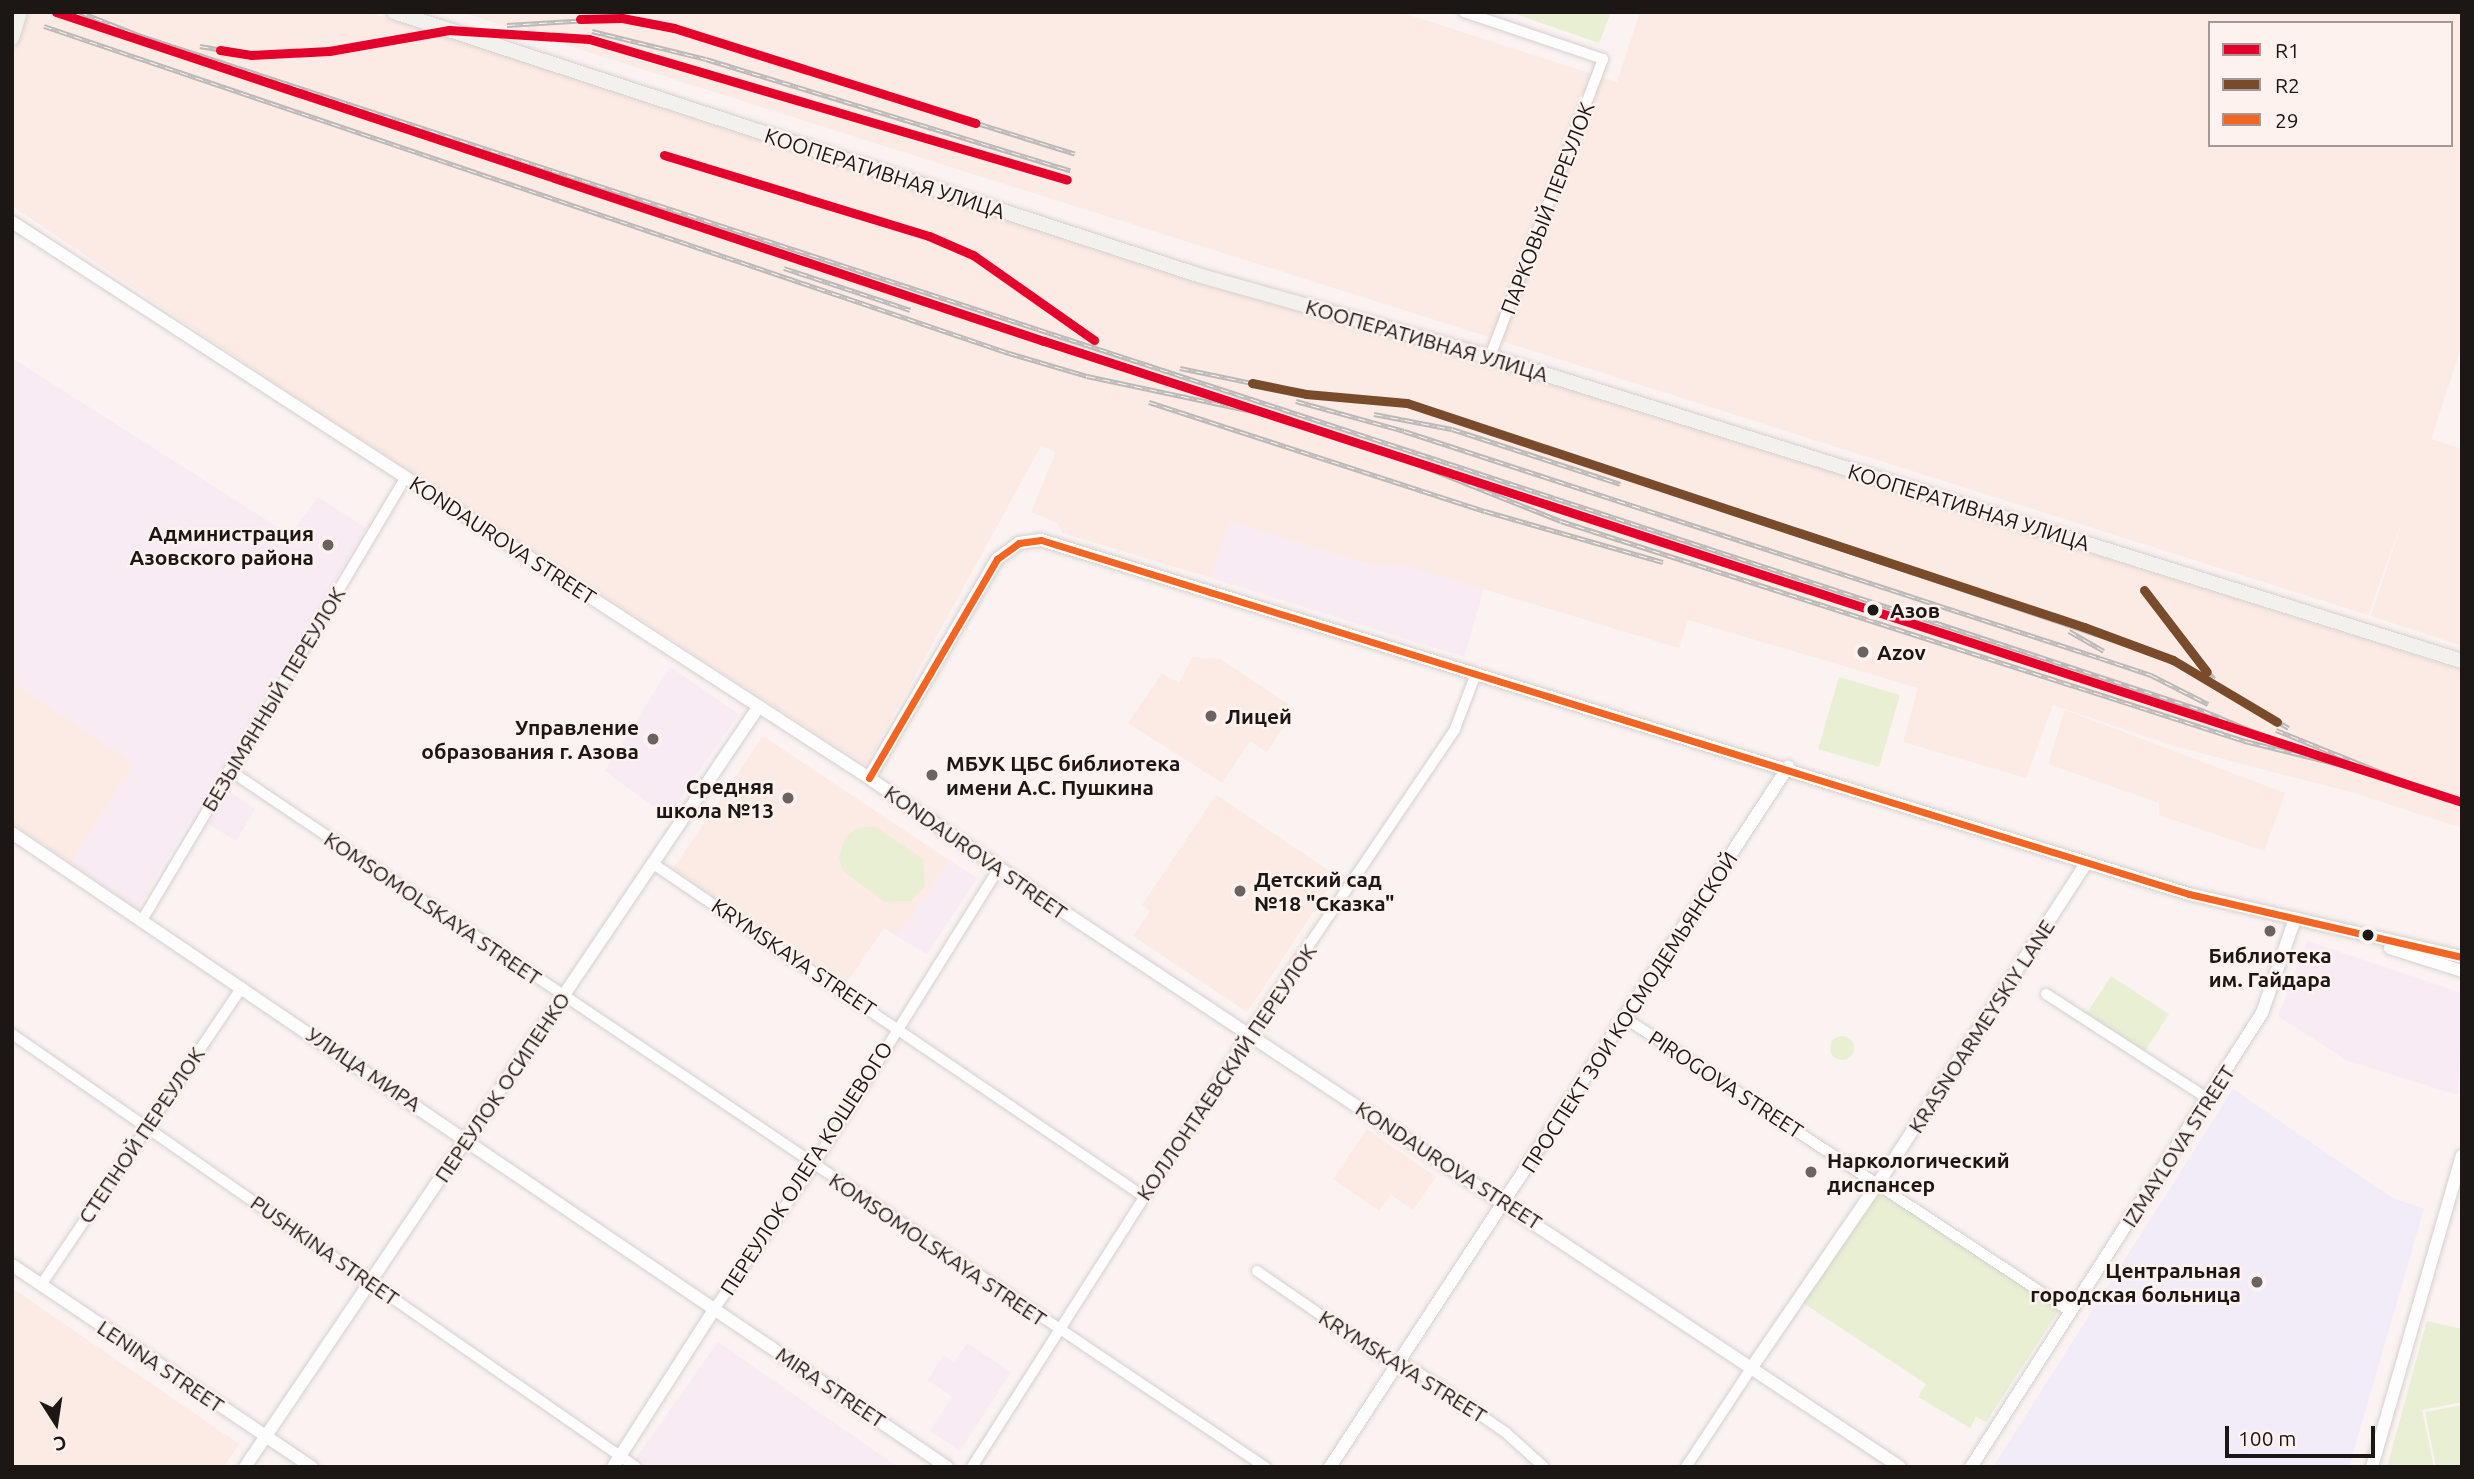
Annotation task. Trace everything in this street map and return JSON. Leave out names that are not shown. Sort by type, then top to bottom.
[{"type":"main road","points":[[12,38],[20,12]]},
{"type":"main road","name":"КООПЕРАТИВНАЯ УЛИЦА","points":[[394,12],[1201,276],[1490,357],[2462,661]]},
{"type":"street","name":"ПАРКОВЫЙ ПЕРЕУЛОК","points":[[1464,12],[1603,59],[1490,357]]},
{"type":"street","name":"KONDAUROVA STREET","points":[[12,222],[869,778],[999,868],[1505,1201],[1900,1467]]},
{"type":"street","name":"БЕЗЫМЯННЫЙ ПЕРЕУЛОК","points":[[141,922],[229,770],[406,478]]},
{"type":"street","points":[[869,778],[997,559],[1030,540],[1475,676],[1788,767],[2086,863],[2295,919],[2462,957]]},
{"type":"street","name":"КОЛЛОНТАЕВСКИЙ ПЕРЕУЛОК","points":[[972,1467],[1143,1196],[1455,729],[1475,676]]},
{"type":"street","name":"ПЕРЕУЛОК ОСИПЕНКО","points":[[245,1467],[759,706]]},
{"type":"street","name":"ПРОСПЕКТ ЗОИ КОСМОДЕМЬЯНСКОЙ","points":[[1330,1467],[1788,767]]},
{"type":"street","name":"KOMSOMOLSKAYA STREET","points":[[229,770],[1265,1467]]},
{"type":"street","name":"УЛИЦА МИРА","points":[[12,833],[715,1308]]},
{"type":"street","name":"KRYMSKAYA STREET","points":[[652,863],[898,1026],[1143,1196]]},
{"type":"street","name":"KRASNOARMEYSKIY LANE","points":[[1686,1467],[1878,1184],[2086,863]]},
{"type":"street","name":"ПЕРЕУЛОК ОЛЕГА КОШЕВОГО","points":[[616,1461],[715,1308],[814,1164],[999,868]]},
{"type":"street","name":"IZMAYLOVA STREET","points":[[1971,1467],[2262,1013],[2295,919]]},
{"type":"street","points":[[2317,924],[2462,971]]},
{"type":"street","name":"СТЕПНОЙ ПЕРЕУЛОК","points":[[41,1285],[147,1124],[242,987]]},
{"type":"street","points":[[2046,994],[2208,1099]]},
{"type":"street","name":"PIROGOVA STREET","points":[[1625,1018],[2071,1312]]},
{"type":"street","name":"PUSHKINA STREET","points":[[12,1034],[147,1124],[371,1282],[616,1461],[636,1467]]},
{"type":"street","points":[[2372,1467],[2462,1156]]},
{"type":"street","name":"LENINA STREET","points":[[12,1265],[312,1467]]},
{"type":"street","name":"KRYMSKAYA STREET","points":[[1257,1271],[1376,1353],[1400,1361],[1495,1425],[1544,1467]]},
{"type":"street","name":"MIRA STREET","points":[[715,1308],[947,1467]]},
{"type":"shaded area","points":[[12,12],[368,12],[2462,670],[2462,828],[2354,793],[2174,746],[2053,705],[2026,778],[1903,742],[1918,688],[1688,620],[1679,648],[1410,567],[1371,565],[1231,521],[1211,578],[1063,533],[1057,523],[1031,512],[1056,452],[1041,446],[866,765],[303,402],[12,206]]},
{"type":"shaded area","points":[[461,12],[1400,12],[1617,82],[1640,12],[2462,12],[2462,345],[2431,439],[2462,449],[2462,646],[2371,616],[2407,507],[2368,615]]},
{"type":"shaded area","points":[[12,358],[290,535],[318,497],[366,528],[137,909],[71,863],[134,764],[12,681]]},
{"type":"shaded area","points":[[1231,520],[1370,565],[1410,567],[1484,589],[1464,657],[1211,578]]},
{"type":"shaded area","name":"Лицей","points":[[1192,657],[1220,659],[1295,709],[1267,752],[1250,741],[1222,783],[1128,723],[1162,673],[1179,683]]},
{"type":"shaded area","points":[[670,667],[739,714],[668,817],[605,771]]},
{"type":"shaded area","points":[[12,681],[134,764],[71,863],[12,823]]},
{"type":"shaded area","points":[[2065,710],[2285,793],[2264,851],[2159,815],[2159,803],[2048,764]]},
{"type":"shaded area","name":"Средняя школа №13","points":[[763,736],[949,860],[911,917],[895,935],[884,928],[846,984],[673,869]]},
{"type":"shaded area","points":[[229,791],[255,809],[236,841],[209,824]]},
{"type":"shaded area","name":"Детский сад №18 \"Сказка\"","points":[[1216,795],[1337,876],[1247,1012],[1133,936],[1150,911],[1142,905]]},
{"type":"shaded area","points":[[949,860],[977,878],[927,954],[895,935]]},
{"type":"shaded area","points":[[2307,941],[2462,993],[2458,1095],[2348,1061],[2278,1016]]},
{"type":"shaded area","name":"Центральная городская больница","points":[[2233,1089],[2391,1197],[2424,1209],[2349,1467],[1993,1467]]},
{"type":"shaded area","points":[[1367,1129],[1436,1177],[1413,1210],[1391,1195],[1379,1211],[1333,1179]]},
{"type":"shaded area","points":[[12,1288],[239,1444],[224,1467],[12,1467]]},
{"type":"shaded area","points":[[718,1342],[898,1467],[650,1467],[636,1458]]},
{"type":"shaded area","points":[[967,1343],[1011,1372],[960,1451],[930,1431],[952,1397],[928,1380],[943,1355],[954,1362]]},
{"type":"green space","points":[[1510,12],[1611,12],[1599,43]]},
{"type":"green space","points":[[1839,677],[1900,695],[1879,767],[1818,749]]},
{"type":"green space","points":[[874,826],[923,859],[925,886],[911,901],[885,902],[843,871],[839,858],[845,838],[855,829]]},
{"type":"green space","points":[[2111,976],[2169,1014],[2145,1051],[2087,1013]]},
{"type":"green space","points":[[1842,1036],[1853,1043],[1854,1048],[1847,1059],[1842,1060],[1831,1053],[1830,1048],[1837,1037]]},
{"type":"green space","points":[[1878,1185],[2062,1306],[1986,1422],[1976,1417],[1970,1428],[1918,1397],[1926,1384],[1800,1301]]},
{"type":"green space","points":[[2427,1321],[2462,1329],[2462,1402],[2422,1410],[2434,1467],[2387,1467]]},
{"type":"green space","points":[[2462,1405],[2462,1467],[2436,1467],[2425,1412]]},
{"type":"railway","points":[[80,12],[141,36],[2204,711],[2289,746]]},
{"type":"railway","points":[[507,25],[622,18],[674,28],[1075,154]]},
{"type":"railway","points":[[44,26],[1009,353],[1087,376],[1271,415]]},
{"type":"railway","points":[[200,46],[251,55],[329,51],[449,30],[589,39],[1067,180]]},
{"type":"railway","points":[[592,31],[706,59],[1070,170]]},
{"type":"railway","points":[[664,155],[929,236],[973,255],[1094,340]]},
{"type":"railway","points":[[784,268],[910,310]]},
{"type":"railway","points":[[1180,368],[1306,394],[1415,405],[2173,660],[2289,728]]},
{"type":"railway","points":[[1296,401],[1404,431],[2100,658],[2151,675],[2208,704]]},
{"type":"railway","points":[[1149,402],[1485,511],[1663,562]]},
{"type":"railway","points":[[1374,414],[1452,429],[1620,484]]},
{"type":"railway","points":[[1410,461],[1561,521],[2245,741],[2358,769]]},
{"type":"railway","points":[[2144,590],[2214,679]]},
{"type":"railway","points":[[2069,631],[2104,651]]},
{"type":"railway","points":[[2276,730],[2430,792]]},
{"type":"railway","points":[[2422,789],[2462,802]]},
{"type":"transit line","name":"R1","points":[[56,12],[1044,341],[2462,802]]},
{"type":"transit line","name":"R1","points":[[580,19],[622,18],[674,28],[975,123]]},
{"type":"transit line","name":"R1","points":[[220,50],[251,55],[329,51],[449,30],[589,39],[1067,180]]},
{"type":"transit line","name":"R1","points":[[664,155],[929,236],[973,255],[1094,340]]},
{"type":"transit line","name":"R2","points":[[1252,383],[1306,394],[1407,403],[2084,627],[2173,660],[2277,722]]},
{"type":"transit line","name":"29","points":[[869,778],[997,559],[1019,543],[1041,540],[2189,894],[2462,957]]},
{"type":"transit line","name":"R2","points":[[2144,590],[2207,672]]},
{"type":"place","name":"Администрация Азовского района","points":[[328,545]]},
{"type":"place","name":"Азов","points":[[1873,610]]},
{"type":"place","name":"Azov","points":[[1863,652]]},
{"type":"place","name":"Лицей","points":[[1211,716]]},
{"type":"place","name":"Управление образования г. Азова","points":[[653,739]]},
{"type":"place","name":"МБУК ЦБС библиотека имени А.С. Пушкина","points":[[932,775]]},
{"type":"place","name":"Средняя школа №13","points":[[788,798]]},
{"type":"place","name":"Детский сад №18 \"Сказка\"","points":[[1240,891]]},
{"type":"place","name":"Библиотека им. Гайдара","points":[[2270,931]]},
{"type":"place","name":"Наркологический диспансер","points":[[1811,1172]]},
{"type":"place","name":"Центральная городская больница","points":[[2257,1282]]}]
